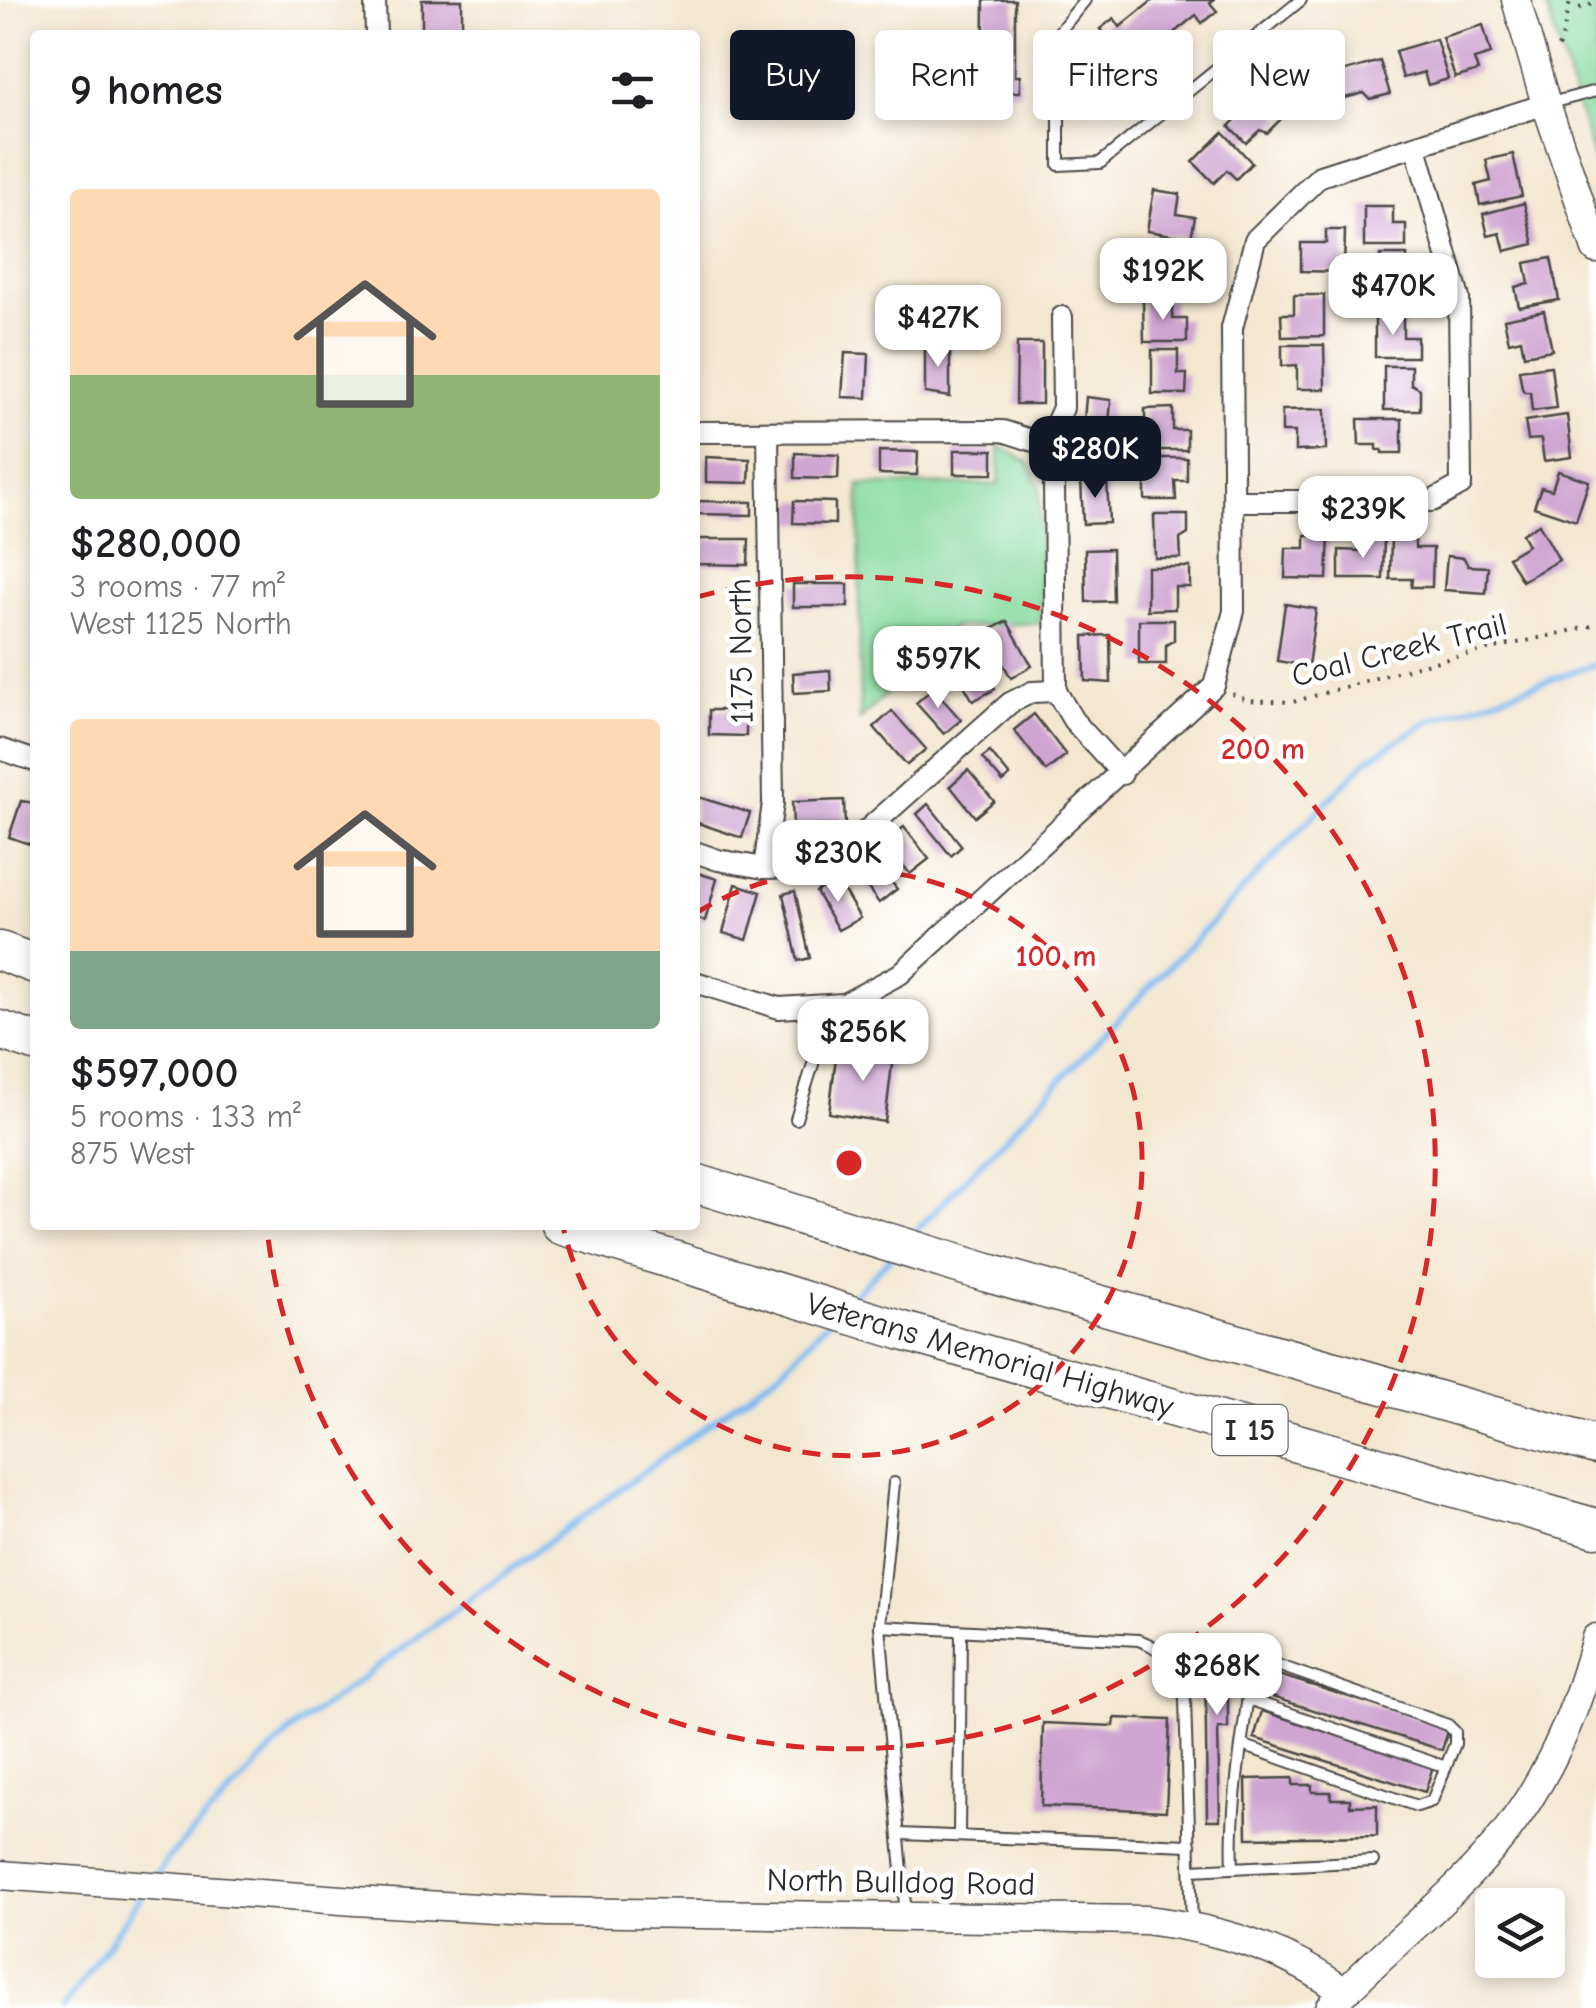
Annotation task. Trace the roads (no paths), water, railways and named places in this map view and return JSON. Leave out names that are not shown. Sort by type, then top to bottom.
[{"type":"highway","points":[[0,951],[30,962]]},
{"type":"highway","points":[[0,1030],[30,1040]]},
{"type":"highway","name":"I 15","points":[[700,1185],[988,1273],[1596,1445]]},
{"type":"highway","name":"Veterans Memorial Highway","points":[[576,1230],[903,1331],[1596,1528]]},
{"type":"street","points":[[376,0],[376,30]]},
{"type":"street","points":[[1516,0],[1546,104],[1596,249]]},
{"type":"street","points":[[700,984],[779,1008],[844,1004],[900,974],[1214,686],[1234,611],[1232,328],[1255,240],[1320,176],[1546,104]]},
{"type":"street","points":[[1235,501],[1432,500],[1461,485],[1460,298],[1416,146]]},
{"type":"street","points":[[1062,317],[1063,408],[1046,445],[1054,482],[1056,691],[1073,720],[1122,774]]},
{"type":"street","points":[[700,432],[1002,431],[1046,445]]},
{"type":"street","name":"1175 North","points":[[764,868],[773,804],[768,432]]},
{"type":"street","points":[[700,854],[764,868],[808,867],[848,846],[1010,703],[1032,692],[1056,691]]},
{"type":"street","points":[[0,749],[30,759]]},
{"type":"street","name":"North Bulldog Road","points":[[0,1875],[529,1911],[1146,1920],[1236,1937],[1288,1957],[1337,2000],[1473,1871],[1518,1816],[1539,1786],[1569,1726],[1596,1638]]},
{"type":"lane","points":[[1086,0],[1060,32],[1060,165],[1100,163],[1301,0]]},
{"type":"lane","points":[[1546,104],[1596,91]]},
{"type":"lane","points":[[796,1119],[818,1048],[824,1005]]},
{"type":"lane","points":[[894,1484],[880,1626],[906,1917]]},
{"type":"lane","points":[[880,1626],[1139,1640],[1173,1660],[1185,1699],[1192,1927]]},
{"type":"lane","points":[[959,1836],[961,1631]]},
{"type":"lane","points":[[1232,1868],[1231,1832],[1251,1673],[1257,1663],[1266,1661],[1448,1725],[1454,1732],[1455,1744],[1432,1801],[1417,1806],[1242,1745]]},
{"type":"lane","points":[[1248,1698],[1446,1767]]},
{"type":"lane","points":[[900,1834],[1190,1845]]},
{"type":"lane","points":[[1191,1870],[1373,1861]]},
{"type":"waterway","points":[[911,1236],[1367,760],[1431,720],[1596,664]]},
{"type":"waterway","points":[[848,1301],[892,1256]]},
{"type":"waterway","points":[[155,1877],[169,1857],[290,1731],[781,1371],[829,1320]]},
{"type":"waterway","points":[[63,2008],[142,1895]]}]
